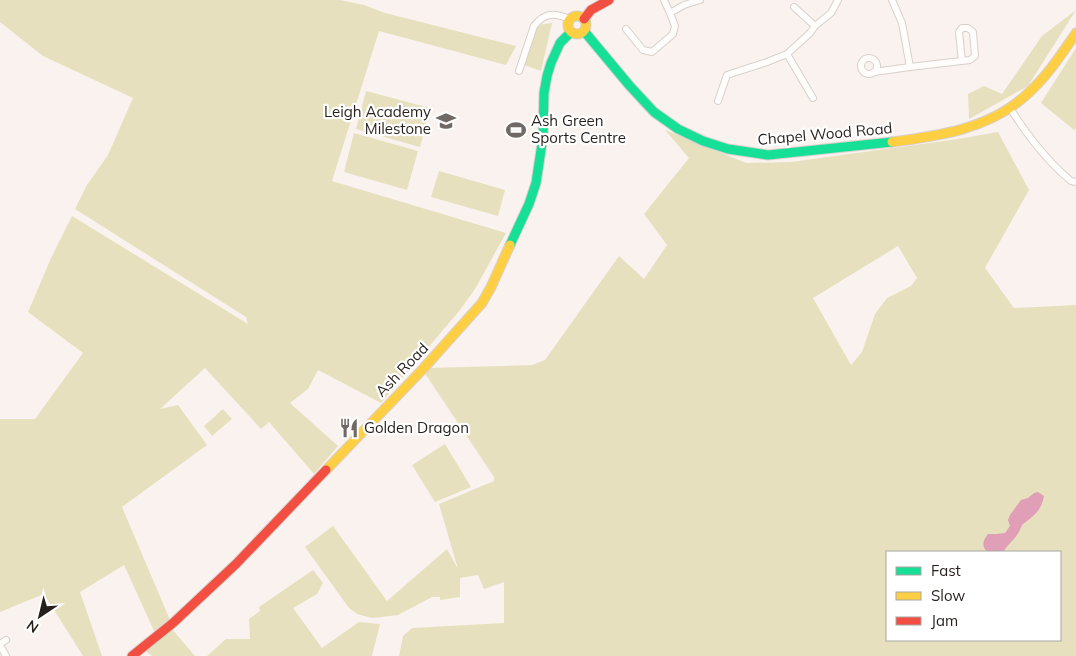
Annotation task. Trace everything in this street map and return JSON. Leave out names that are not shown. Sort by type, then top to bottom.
[{"type":"street","points":[[584,19],[590,11],[609,0]]},
{"type":"street","points":[[626,29],[643,50],[652,52],[673,34],[675,26],[664,0]]},
{"type":"street","points":[[670,13],[684,5],[700,0]]},
{"type":"street","points":[[718,101],[727,75],[787,54],[831,13],[838,0]]},
{"type":"street","points":[[892,0],[902,23],[910,66]]},
{"type":"street","points":[[794,7],[815,26]]},
{"type":"street","points":[[519,71],[534,26],[539,20],[555,14],[569,19]]},
{"type":"street","points":[[576,15],[584,19],[586,25],[584,31],[578,34],[571,32],[567,26],[569,19],[576,15]]},
{"type":"street","points":[[874,72],[970,60],[975,56],[973,32],[968,28],[962,28],[959,32],[962,60]]},
{"type":"street","name":"Chapel Wood Road","points":[[584,31],[646,104],[666,122],[711,145],[750,154],[768,155],[921,138],[955,132],[985,122],[1010,108],[1029,93],[1044,77],[1076,33]]},
{"type":"street","name":"Ash Road","points":[[132,656],[173,623],[236,564],[422,370],[482,303],[529,204],[536,183],[544,137],[544,93],[547,76],[560,43],[571,32]]},
{"type":"street","points":[[787,54],[813,98]]},
{"type":"street","points":[[1010,108],[1048,159],[1071,181],[1076,182]]},
{"type":"street","points":[[6,640],[0,645],[6,656]]},
{"type":"shaded area","points":[[0,0],[340,0],[516,46],[506,65],[379,31],[332,181],[506,233],[475,289],[460,310],[381,403],[318,370],[308,389],[290,403],[338,446],[314,474],[269,422],[261,429],[205,368],[160,409],[178,405],[207,445],[122,507],[170,620],[155,633],[124,565],[80,592],[102,656],[83,656],[44,594],[0,612],[0,419],[35,419],[83,353],[28,312],[52,256],[72,216],[248,324],[246,317],[75,209],[87,185],[108,155],[133,98],[43,56],[0,22]]},
{"type":"shaded area","points":[[1076,10],[1028,86],[969,119],[968,94],[984,86],[1002,94],[1042,36]]},
{"type":"shaded area","points":[[552,23],[541,71],[524,65],[538,25]]},
{"type":"shaded area","points":[[1076,48],[1076,128],[1074,130],[1041,103]]},
{"type":"shaded area","points":[[366,91],[430,108],[420,147],[356,129]]},
{"type":"shaded area","points":[[665,130],[746,163],[791,162],[998,132],[1029,190],[985,268],[1014,308],[1076,305],[1076,656],[399,656],[403,636],[412,628],[504,623],[504,582],[484,589],[478,575],[460,578],[460,597],[440,600],[440,597],[432,597],[398,615],[372,618],[357,614],[349,608],[305,547],[333,526],[387,601],[447,549],[458,569],[439,504],[494,481],[494,477],[424,372],[428,368],[532,365],[545,360],[619,256],[644,279],[667,245],[644,214],[689,158]],"holes":[[[898,246],[917,278],[911,286],[887,298],[875,314],[862,352],[851,365],[813,298]]]},
{"type":"shaded area","points":[[354,133],[418,151],[407,190],[344,172]]},
{"type":"shaded area","points":[[439,171],[505,190],[498,216],[431,197]]},
{"type":"shaded area","points":[[223,409],[232,419],[212,436],[204,426]]},
{"type":"shaded area","points":[[445,444],[471,487],[435,502],[412,465]]},
{"type":"shaded area","points":[[1038,492],[1044,496],[1039,510],[1022,525],[1018,534],[1004,551],[986,551],[983,543],[988,534],[1005,533],[1010,526],[1008,520],[1010,515],[1021,500],[1028,498]]},
{"type":"shaded area","points":[[313,570],[323,583],[317,594],[293,608],[322,648],[359,622],[380,624],[372,656],[207,656],[226,639],[250,639],[249,619],[260,611],[259,607]]},
{"type":"shaded area","points":[[171,628],[195,656],[152,656],[144,650]]},
{"type":"traffic: fast","points":[[584,31],[654,112],[678,129],[703,141],[728,149],[768,155],[892,142]]},
{"type":"traffic: fast","points":[[510,245],[529,204],[536,183],[543,137],[544,93],[547,76],[560,43],[571,32]]},
{"type":"traffic: slow","points":[[573,16],[581,16],[586,21],[586,25],[584,32],[573,34],[568,29],[568,21],[573,16]]},
{"type":"traffic: slow","points":[[892,142],[945,134],[996,116],[1011,107],[1040,82],[1076,33]]},
{"type":"traffic: slow","points":[[326,470],[422,370],[482,303],[510,245]]},
{"type":"traffic: jam","points":[[584,19],[591,10],[609,0]]},
{"type":"traffic: jam","points":[[132,656],[173,623],[236,564],[326,470]]},
{"type":"place","name":"Leigh Academy Milestone","points":[[446,121]]},
{"type":"place","name":"Ash Green Sports Centre","points":[[516,130]]},
{"type":"place","name":"Golden Dragon","points":[[349,428]]}]
